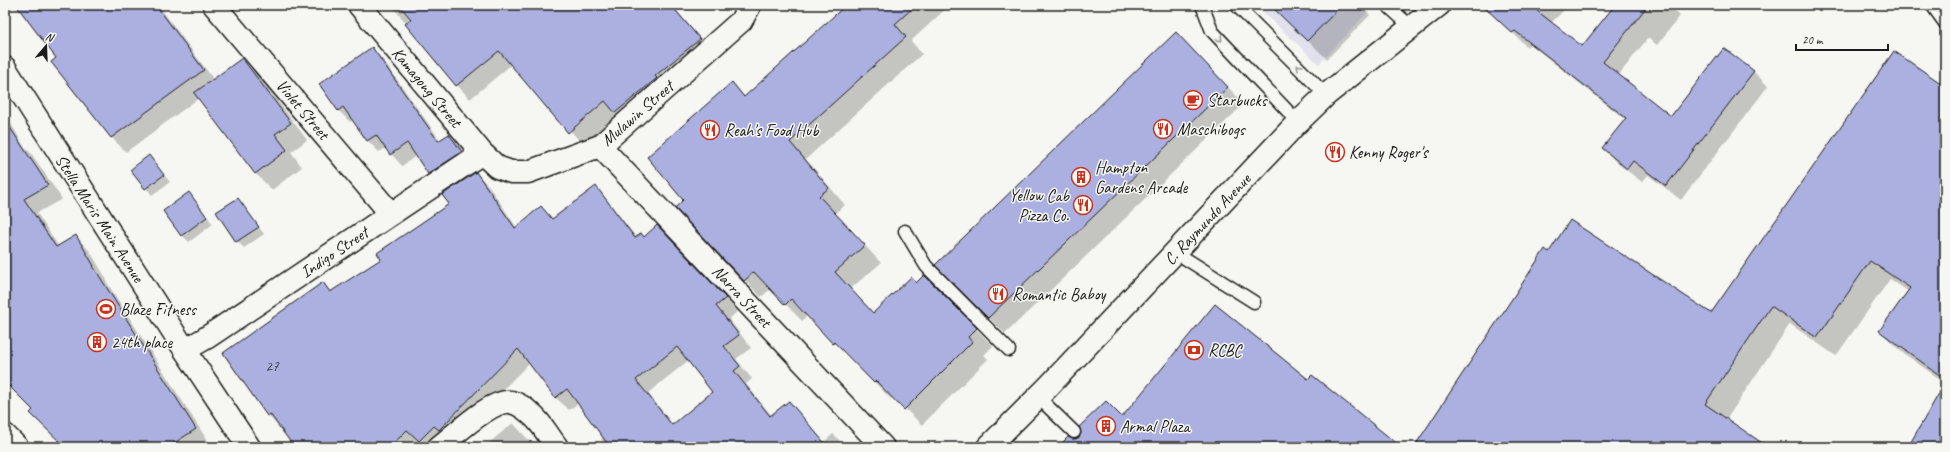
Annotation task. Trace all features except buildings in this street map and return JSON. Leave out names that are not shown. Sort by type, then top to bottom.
[{"type":"street","name":"Violet Street","points":[[214,5],[390,214]]},
{"type":"street","name":"Kamagong Street","points":[[359,5],[490,160]]},
{"type":"street","name":"Mulawin Street","points":[[490,160],[511,172],[528,172],[600,146],[741,21],[750,5]]},
{"type":"street","name":"C. Raymundo Avenue","points":[[988,447],[1038,397],[1298,122],[1326,95],[1439,5]]},
{"type":"street","name":"Stella Maris Main Avenue","points":[[5,68],[244,445]]},
{"type":"street","name":"Narra Street","points":[[600,146],[883,447]]},
{"type":"street","name":"Indigo Street","points":[[185,350],[206,338],[390,214],[490,160]]},
{"type":"street","points":[[439,447],[490,408],[501,403],[512,402],[534,416],[557,447]]},
{"type":"street","points":[[5,435],[17,447]]},
{"type":"lane","points":[[1202,5],[1212,31],[1298,122]]},
{"type":"lane","points":[[1236,5],[1326,95]]},
{"type":"lane","points":[[1387,5],[1411,28]]},
{"type":"lane","points":[[1932,5],[1945,23]]},
{"type":"lane","points":[[905,231],[926,266],[1010,350]]},
{"type":"lane","points":[[1175,252],[1254,302]]},
{"type":"lane","points":[[1038,397],[1074,432]]},
{"type":"shaded area","points":[[1255,5],[1374,5],[1319,64]]},
{"type":"place","name":"Starbucks","points":[[1193,100]]},
{"type":"place","name":"Maschibogs","points":[[1163,129]]},
{"type":"place","name":"Reah's Food Hub","points":[[710,130]]},
{"type":"place","name":"Kenny Roger's","points":[[1335,152]]},
{"type":"place","name":"Hampton Gardens Arcade","points":[[1081,177]]},
{"type":"place","name":"Yellow Cab Pizza Co.","points":[[1083,205]]},
{"type":"place","name":"Romantic Baboy","points":[[998,294]]},
{"type":"place","name":"Blaze Fitness","points":[[106,309]]},
{"type":"place","name":"24th place","points":[[97,342]]},
{"type":"place","name":"RCBC","points":[[1194,350]]},
{"type":"place","name":"Armal Plaza","points":[[1106,426]]}]
